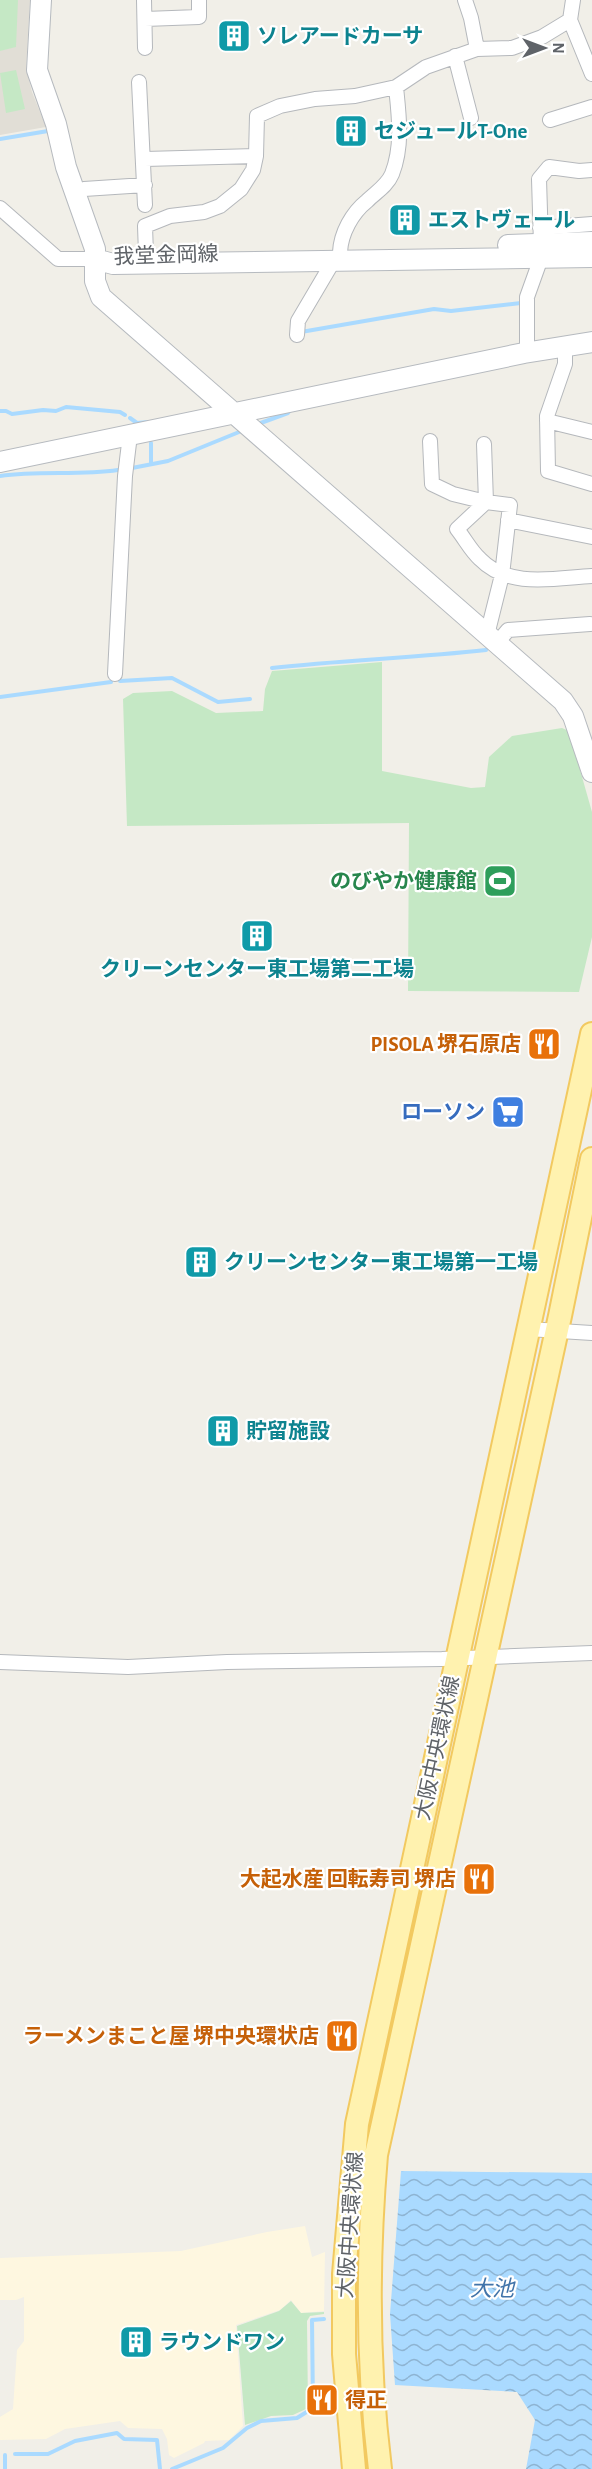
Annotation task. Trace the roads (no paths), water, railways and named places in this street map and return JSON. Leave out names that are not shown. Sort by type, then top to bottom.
[{"type":"main road","name":"大阪中央環状線","points":[[354,2469],[344,2354],[344,2274],[357,2124],[592,1034]]},
{"type":"main road","name":"大阪中央環状線","points":[[380,2469],[375,2431],[369,2319],[369,2238],[376,2155],[592,1159]]},
{"type":"street","points":[[41,0],[37,70],[56,124],[66,167],[95,249],[95,281],[101,297],[563,701],[573,716],[592,772]]},
{"type":"street","points":[[144,0],[145,48]]},
{"type":"street","points":[[145,19],[199,17],[199,0]]},
{"type":"street","points":[[465,0],[477,49]]},
{"type":"street","points":[[573,0],[570,20],[592,74]]},
{"type":"street","points":[[146,255],[145,226],[170,216],[204,212],[220,206],[241,189],[253,170],[256,156],[257,116],[280,106],[355,96],[396,87],[426,67],[477,49],[512,48],[542,37],[570,20]]},
{"type":"street","points":[[455,57],[471,118]]},
{"type":"street","points":[[139,82],[145,159],[145,205]]},
{"type":"street","points":[[297,336],[298,321],[337,256],[340,242],[353,215],[383,187],[392,174],[401,131],[396,87]]},
{"type":"street","points":[[550,120],[592,107]]},
{"type":"street","points":[[145,159],[256,156]]},
{"type":"street","points":[[527,353],[527,297],[541,243],[539,179],[549,167],[579,171],[592,170]]},
{"type":"street","points":[[84,189],[145,185]]},
{"type":"street","points":[[0,208],[58,259],[95,259]]},
{"type":"street","points":[[541,243],[592,224]]},
{"type":"street","name":"我堂金岡線","points":[[95,259],[113,264],[337,256],[592,242]]},
{"type":"street","name":"我堂金岡線","points":[[541,243],[592,257]]},
{"type":"street","name":"我堂金岡線","points":[[95,259],[113,255],[337,256]]},
{"type":"street","points":[[0,462],[527,353],[592,342]]},
{"type":"street","points":[[565,346],[565,364],[547,421],[548,471],[592,484]]},
{"type":"street","points":[[547,421],[592,432]]},
{"type":"street","points":[[115,674],[125,476],[130,435]]},
{"type":"street","points":[[430,441],[432,484],[453,494],[510,505],[492,639]]},
{"type":"street","points":[[484,444],[486,502],[457,529],[480,560],[502,575],[526,580],[592,576]]},
{"type":"street","points":[[508,520],[592,537]]},
{"type":"street","points":[[492,639],[508,630],[590,624]]},
{"type":"street","points":[[528,1329],[556,1333],[592,1333]]},
{"type":"street","points":[[0,1662],[128,1666],[592,1653]]},
{"type":"water","name":"大池","points":[[401,2171],[592,2173],[592,2469],[526,2469],[535,2420],[517,2392],[395,2385],[390,2314]]},
{"type":"waterway","points":[[0,139],[48,131]]},
{"type":"waterway","points":[[301,332],[434,309],[451,311],[521,303]]},
{"type":"waterway","points":[[0,411],[12,414],[43,410],[56,411],[66,407],[120,412],[125,415]]},
{"type":"waterway","points":[[258,424],[288,413],[291,408]]},
{"type":"waterway","points":[[130,418],[137,423],[149,422]]},
{"type":"waterway","points":[[132,468],[168,461],[244,430]]},
{"type":"waterway","points":[[151,443],[151,464]]},
{"type":"waterway","points":[[0,476],[118,470]]},
{"type":"waterway","points":[[272,668],[486,650]]},
{"type":"waterway","points":[[120,681],[172,678],[218,702],[250,699]]},
{"type":"waterway","points":[[0,697],[111,682]]},
{"type":"waterway","points":[[172,2469],[223,2448],[247,2428],[261,2421],[297,2418],[313,2408],[312,2320],[324,2319]]},
{"type":"waterway","points":[[15,2454],[48,2454],[75,2441],[117,2433],[124,2439],[157,2440],[160,2469]]},
{"type":"waterway","points":[[5,2455],[5,2469]]},
{"type":"place","name":"ソレアードカーサ","points":[[234,36]]},
{"type":"place","name":"セジュールT-One","points":[[351,131]]},
{"type":"place","name":"エストヴェール","points":[[405,220]]},
{"type":"place","name":"のびやか健康館","points":[[500,881]]},
{"type":"place","name":"クリーンセンター東工場第二工場","points":[[257,936]]},
{"type":"place","name":"PISOLA 堺石原店","points":[[544,1044]]},
{"type":"place","name":"ローソン","points":[[508,1112]]},
{"type":"place","name":"クリーンセンター東工場第一工場","points":[[201,1262]]},
{"type":"place","name":"貯留施設","points":[[223,1431]]},
{"type":"place","name":"大起水産 回転寿司 堺店","points":[[479,1879]]},
{"type":"place","name":"ラーメンまこと屋 堺中央環状店","points":[[342,2036]]},
{"type":"place","name":"ラウンドワン","points":[[136,2342]]},
{"type":"place","name":"得正","points":[[322,2400]]}]
